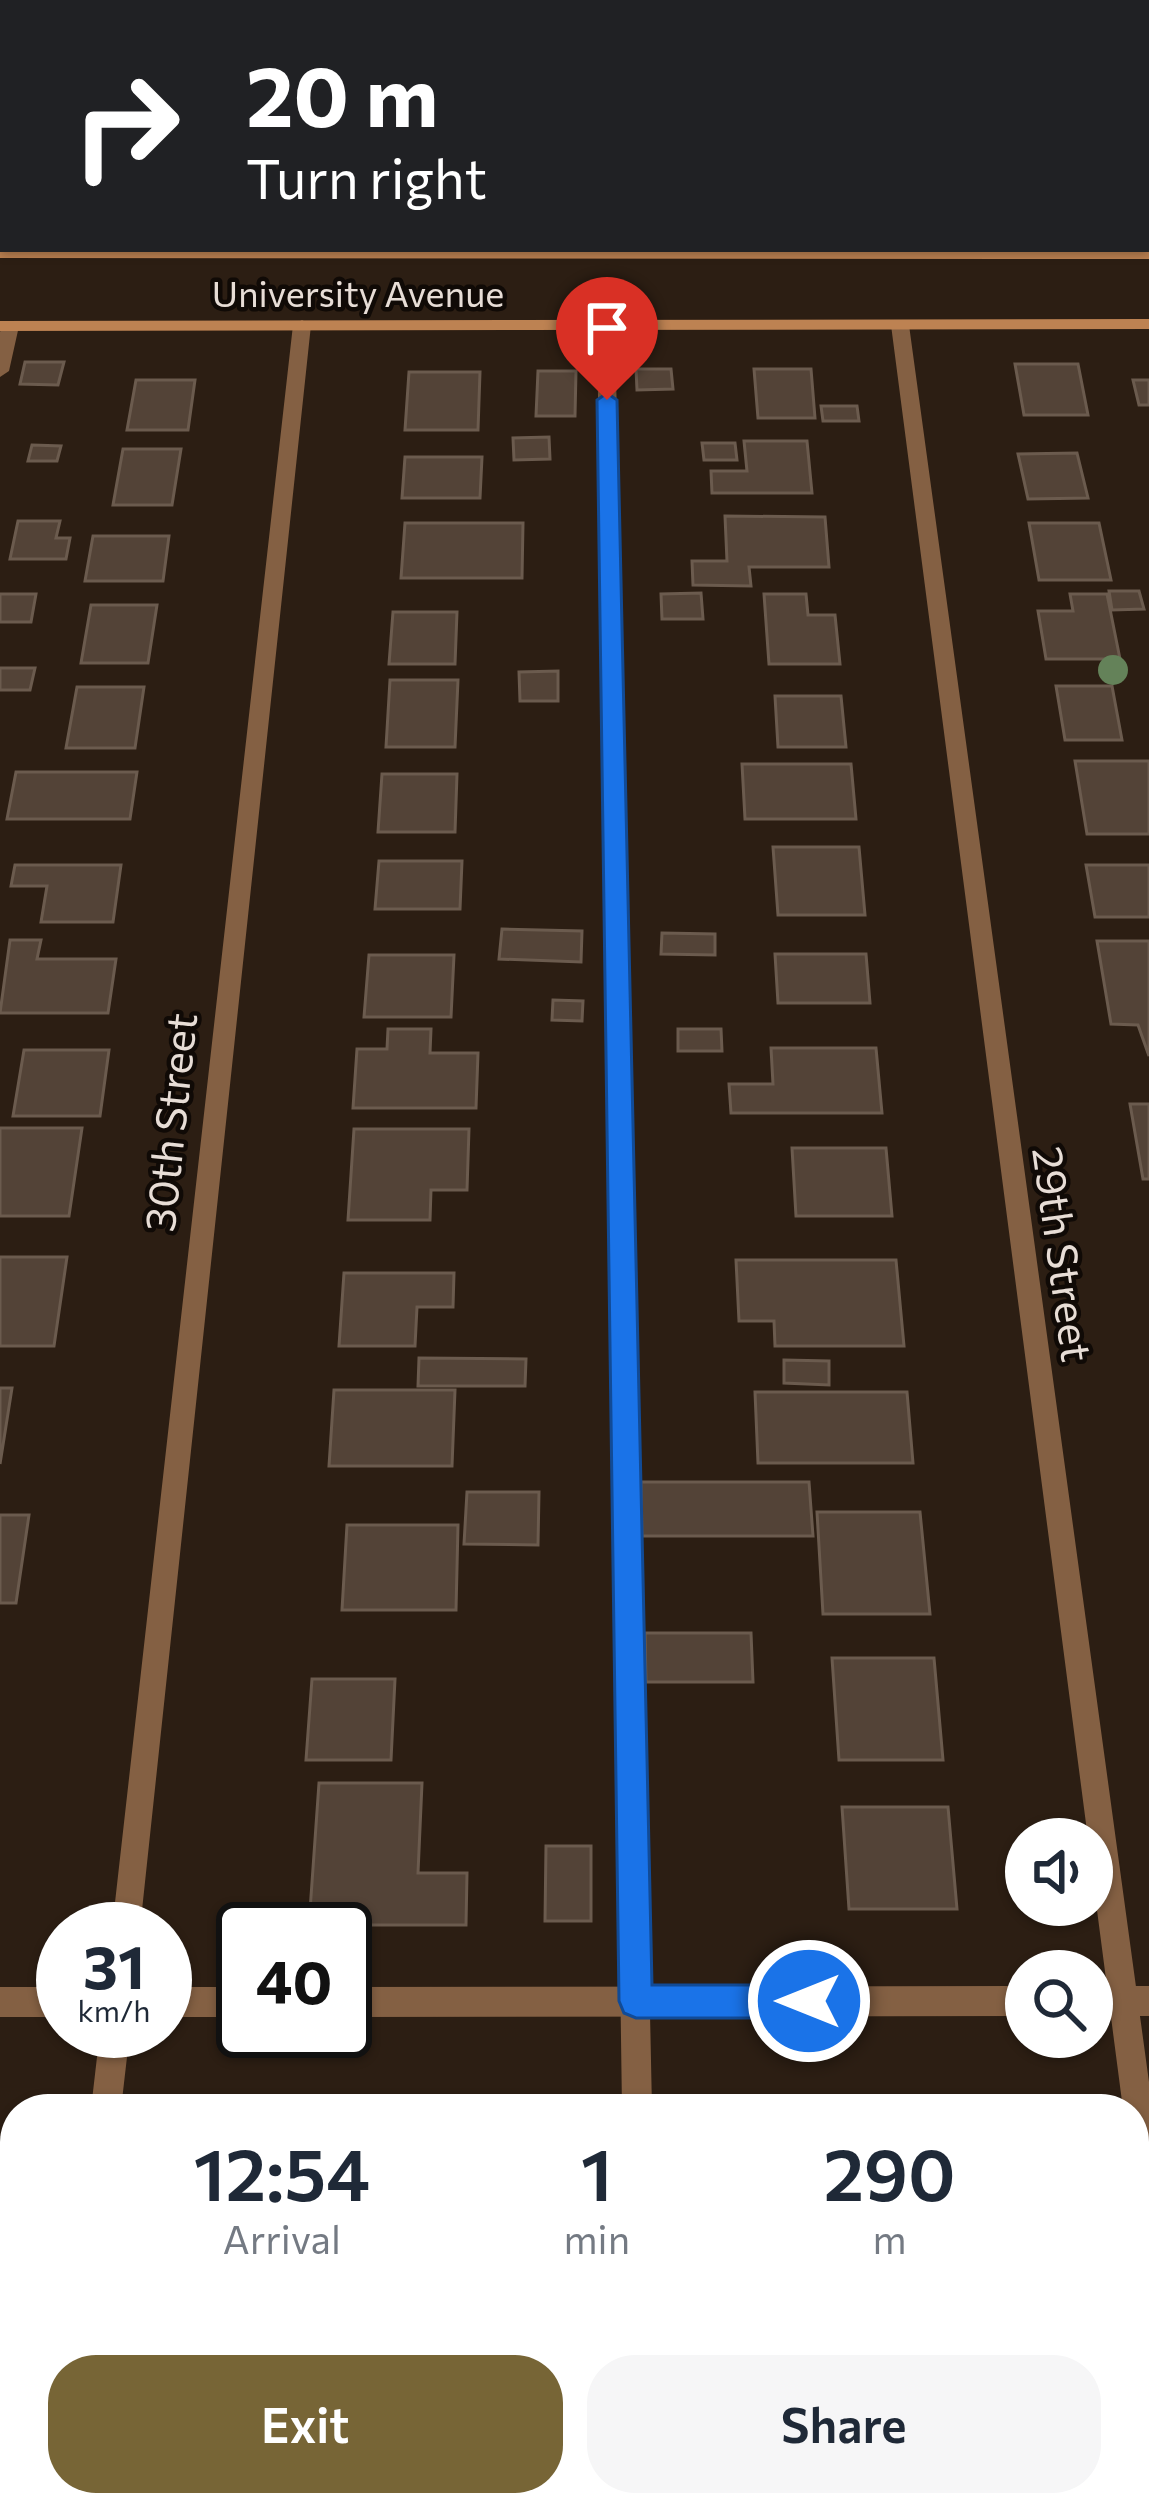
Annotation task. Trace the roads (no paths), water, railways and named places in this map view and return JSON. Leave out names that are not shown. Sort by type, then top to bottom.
[{"type":"main road","name":"University Avenue","points":[[561,252],[1149,254]]},
{"type":"main road","name":"University Avenue","points":[[5,326],[1149,324]]},
{"type":"street","name":"30th Street","points":[[129,1902],[302,325]]},
{"type":"street","points":[[606,325],[637,2094]]},
{"type":"street","name":"29th Street","points":[[901,325],[1136,2001],[1142,2094]]},
{"type":"street","points":[[0,370],[5,326]]},
{"type":"street","points":[[372,2002],[1005,2001]]},
{"type":"street","points":[[0,2002],[36,2002]]},
{"type":"street","points":[[108,2094],[112,2058]]}]
